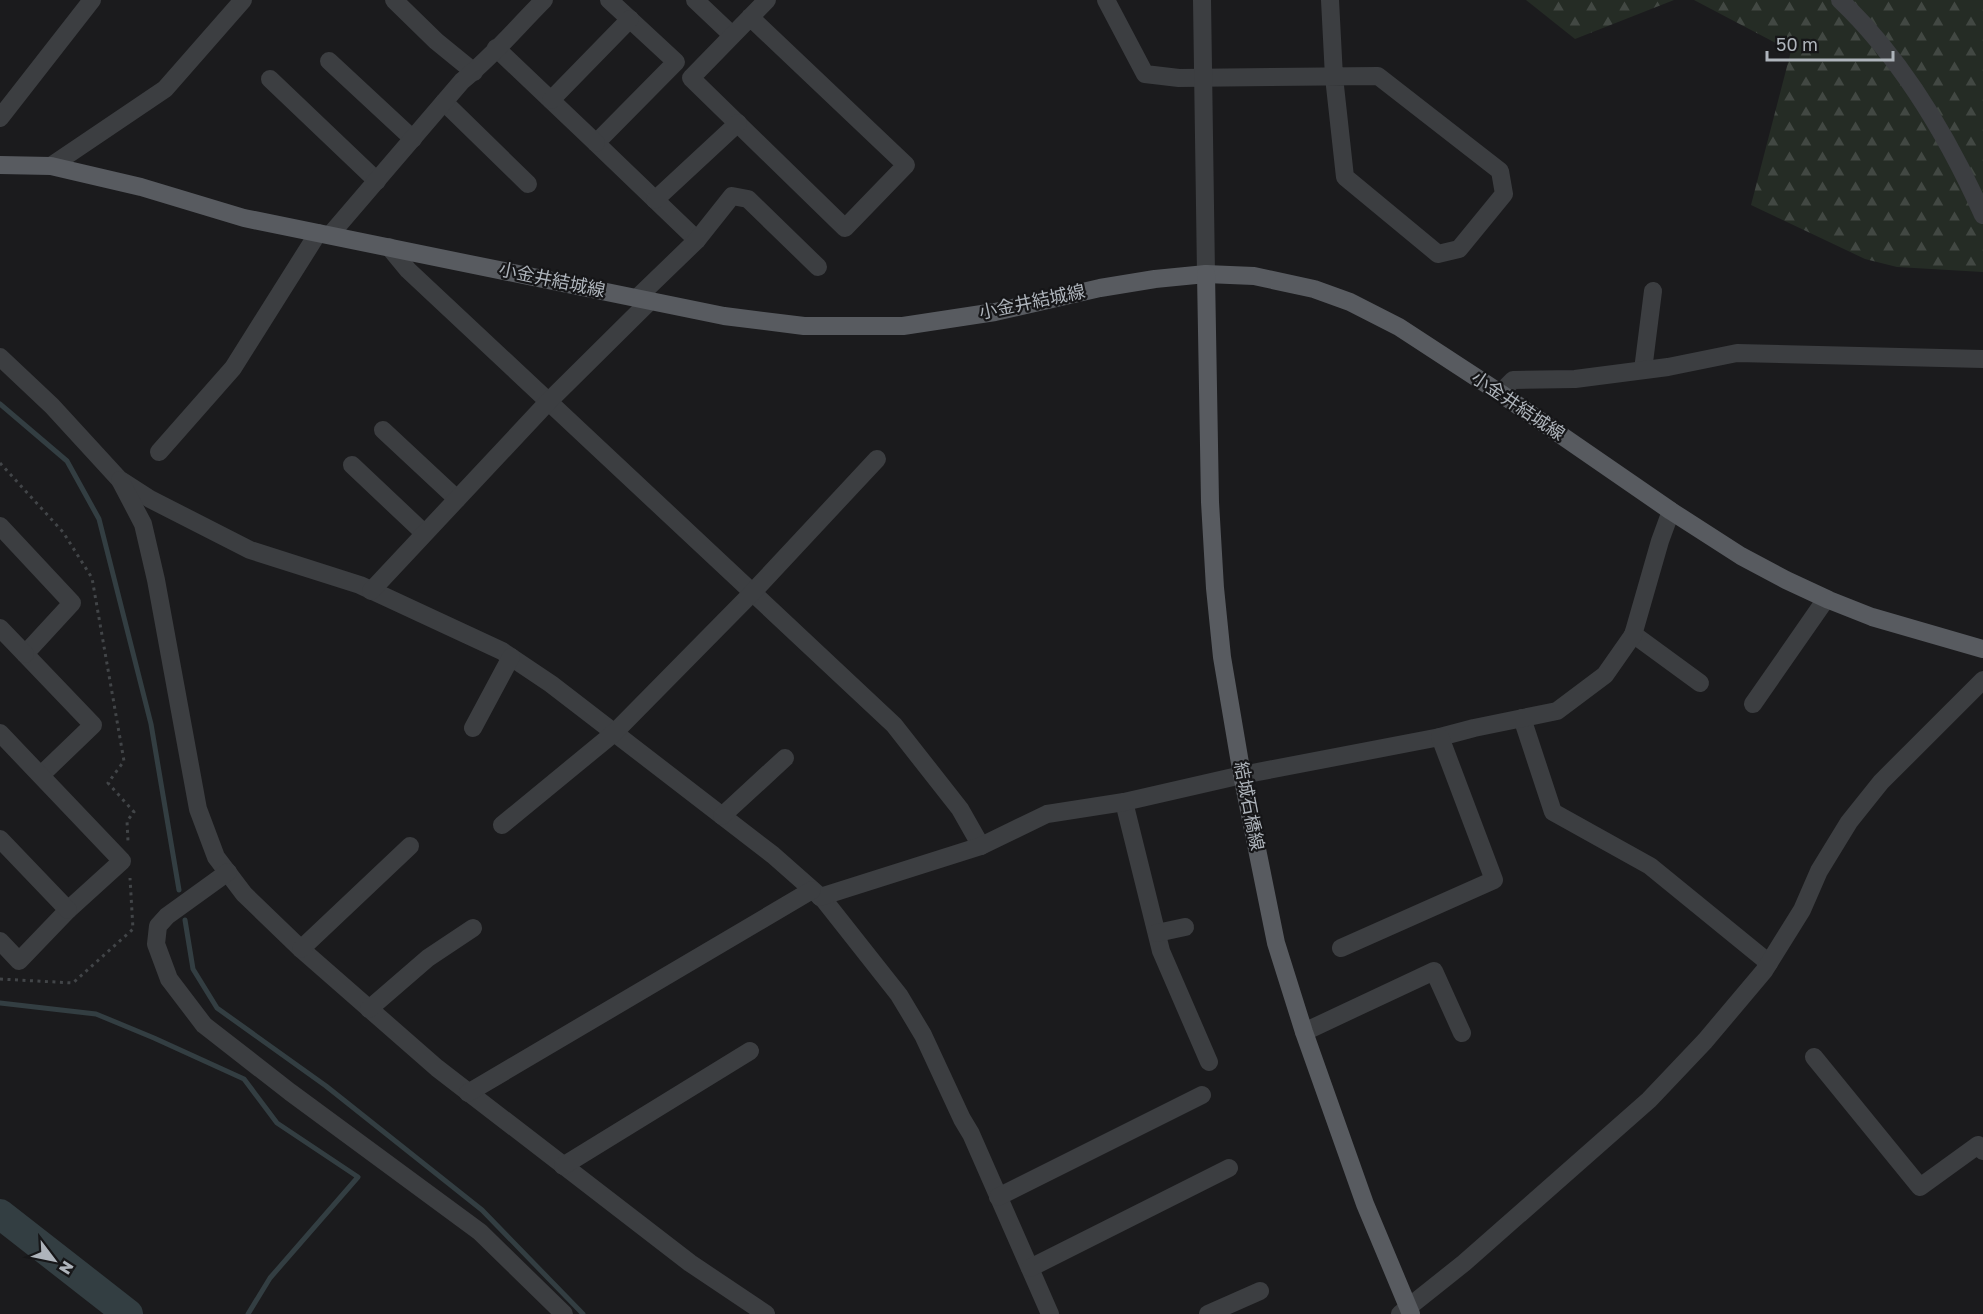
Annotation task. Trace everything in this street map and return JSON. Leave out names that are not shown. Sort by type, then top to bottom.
[{"type":"main road","name":"小金井結城線","points":[[0,165],[51,166],[141,187],[244,218],[724,316],[804,326],[903,326],[995,312],[1100,288],[1206,274],[1254,276],[1287,282],[1350,302],[1399,327],[1500,393],[1671,511],[1741,556],[1786,580],[1872,617],[1983,649]]},
{"type":"main road","name":"結城石橋線","points":[[1206,274],[1210,502],[1215,588],[1222,657],[1242,775],[1276,943],[1304,1032],[1406,1312]]},
{"type":"street","points":[[0,118],[92,0]]},
{"type":"street","points":[[51,166],[165,89],[243,0]]},
{"type":"street","points":[[394,0],[436,41],[474,72]]},
{"type":"street","points":[[159,452],[233,368],[324,234],[377,181],[462,81],[482,65],[544,0]]},
{"type":"street","points":[[596,143],[676,62],[609,0]]},
{"type":"street","points":[[695,0],[732,35]]},
{"type":"street","points":[[750,17],[906,165],[845,228],[691,78],[732,35],[750,17],[767,0]]},
{"type":"street","points":[[1106,0],[1145,74],[1179,78],[1334,76],[1378,76],[1500,171],[1504,194],[1459,249],[1438,254],[1345,177],[1334,76],[1330,0]]},
{"type":"street","points":[[1202,0],[1206,274]]},
{"type":"street","points":[[1840,0],[1860,19],[1912,86],[1963,171],[1983,215]]},
{"type":"street","points":[[551,100],[630,20]]},
{"type":"street","points":[[496,48],[697,240]]},
{"type":"street","points":[[329,61],[413,139]]},
{"type":"street","points":[[270,79],[377,181]]},
{"type":"street","points":[[444,102],[528,184]]},
{"type":"street","points":[[655,200],[738,123]]},
{"type":"street","points":[[371,591],[644,299],[697,240],[732,196],[748,199],[818,267]]},
{"type":"street","points":[[389,247],[408,270],[894,725],[960,809],[981,846]]},
{"type":"street","points":[[1643,370],[1653,291]]},
{"type":"street","points":[[1500,393],[1513,380],[1575,379],[1668,367],[1737,352],[1983,359]]},
{"type":"street","points":[[0,357],[52,406],[119,478],[150,499],[250,550],[360,585],[502,651],[551,684],[773,855],[816,893],[899,994],[923,1035],[971,1134],[1050,1314]]},
{"type":"street","points":[[383,429],[457,499]]},
{"type":"street","points":[[502,825],[614,733],[752,593],[877,459]]},
{"type":"street","points":[[352,465],[424,533]]},
{"type":"street","points":[[119,478],[143,524],[156,580],[198,809],[216,857],[244,894],[301,949],[468,1093],[690,1263],[765,1314]]},
{"type":"street","points":[[468,1093],[816,893],[981,846],[1047,814],[1124,802],[1242,775],[1440,737],[1557,711],[1605,675],[1633,634],[1671,511]]},
{"type":"street","points":[[0,526],[72,603],[25,654]]},
{"type":"street","points":[[1753,704],[1826,599]]},
{"type":"street","points":[[0,628],[93,724],[41,775]]},
{"type":"street","points":[[1633,634],[1700,683]]},
{"type":"street","points":[[473,728],[511,657]]},
{"type":"street","points":[[1406,1312],[1649,1100],[1704,1041],[1769,963],[1802,910],[1819,871],[1849,822],[1881,782],[1983,680]]},
{"type":"street","points":[[1522,718],[1553,812],[1650,866],[1769,963]]},
{"type":"street","points":[[0,733],[122,861],[68,910],[20,961],[0,941]]},
{"type":"street","points":[[1341,948],[1494,880],[1440,737]]},
{"type":"street","points":[[722,816],[785,758]]},
{"type":"street","points":[[1124,802],[1161,951],[1209,1062]]},
{"type":"street","points":[[0,839],[68,910]]},
{"type":"street","points":[[301,949],[410,846]]},
{"type":"street","points":[[228,872],[167,916],[158,926],[156,944],[169,979],[204,1025],[290,1092],[480,1232],[564,1314]]},
{"type":"street","points":[[1157,933],[1185,927]]},
{"type":"street","points":[[369,1009],[428,958],[473,928]]},
{"type":"street","points":[[1304,1032],[1434,971],[1462,1033]]},
{"type":"street","points":[[563,1166],[750,1051]]},
{"type":"street","points":[[1814,1057],[1920,1187],[1978,1145],[1983,1152]]},
{"type":"street","points":[[998,1197],[1202,1095]]},
{"type":"street","points":[[1030,1268],[1229,1168]]},
{"type":"street","points":[[1208,1314],[1260,1291]]},
{"type":"green space","points":[[1526,0],[1674,0],[1575,39]]},
{"type":"green space","points":[[1694,0],[1983,0],[1983,272],[1897,267],[1865,259],[1751,205],[1791,51]]},
{"type":"waterway","points":[[0,404],[67,461],[99,519],[151,724],[179,890]]},
{"type":"waterway","points":[[185,920],[193,969],[217,1008],[326,1086],[482,1210],[583,1314]]},
{"type":"waterway","points":[[0,1003],[96,1014],[244,1079],[277,1123],[358,1177],[270,1278],[248,1314]]},
{"type":"waterway","points":[[0,1214],[128,1314]]}]
